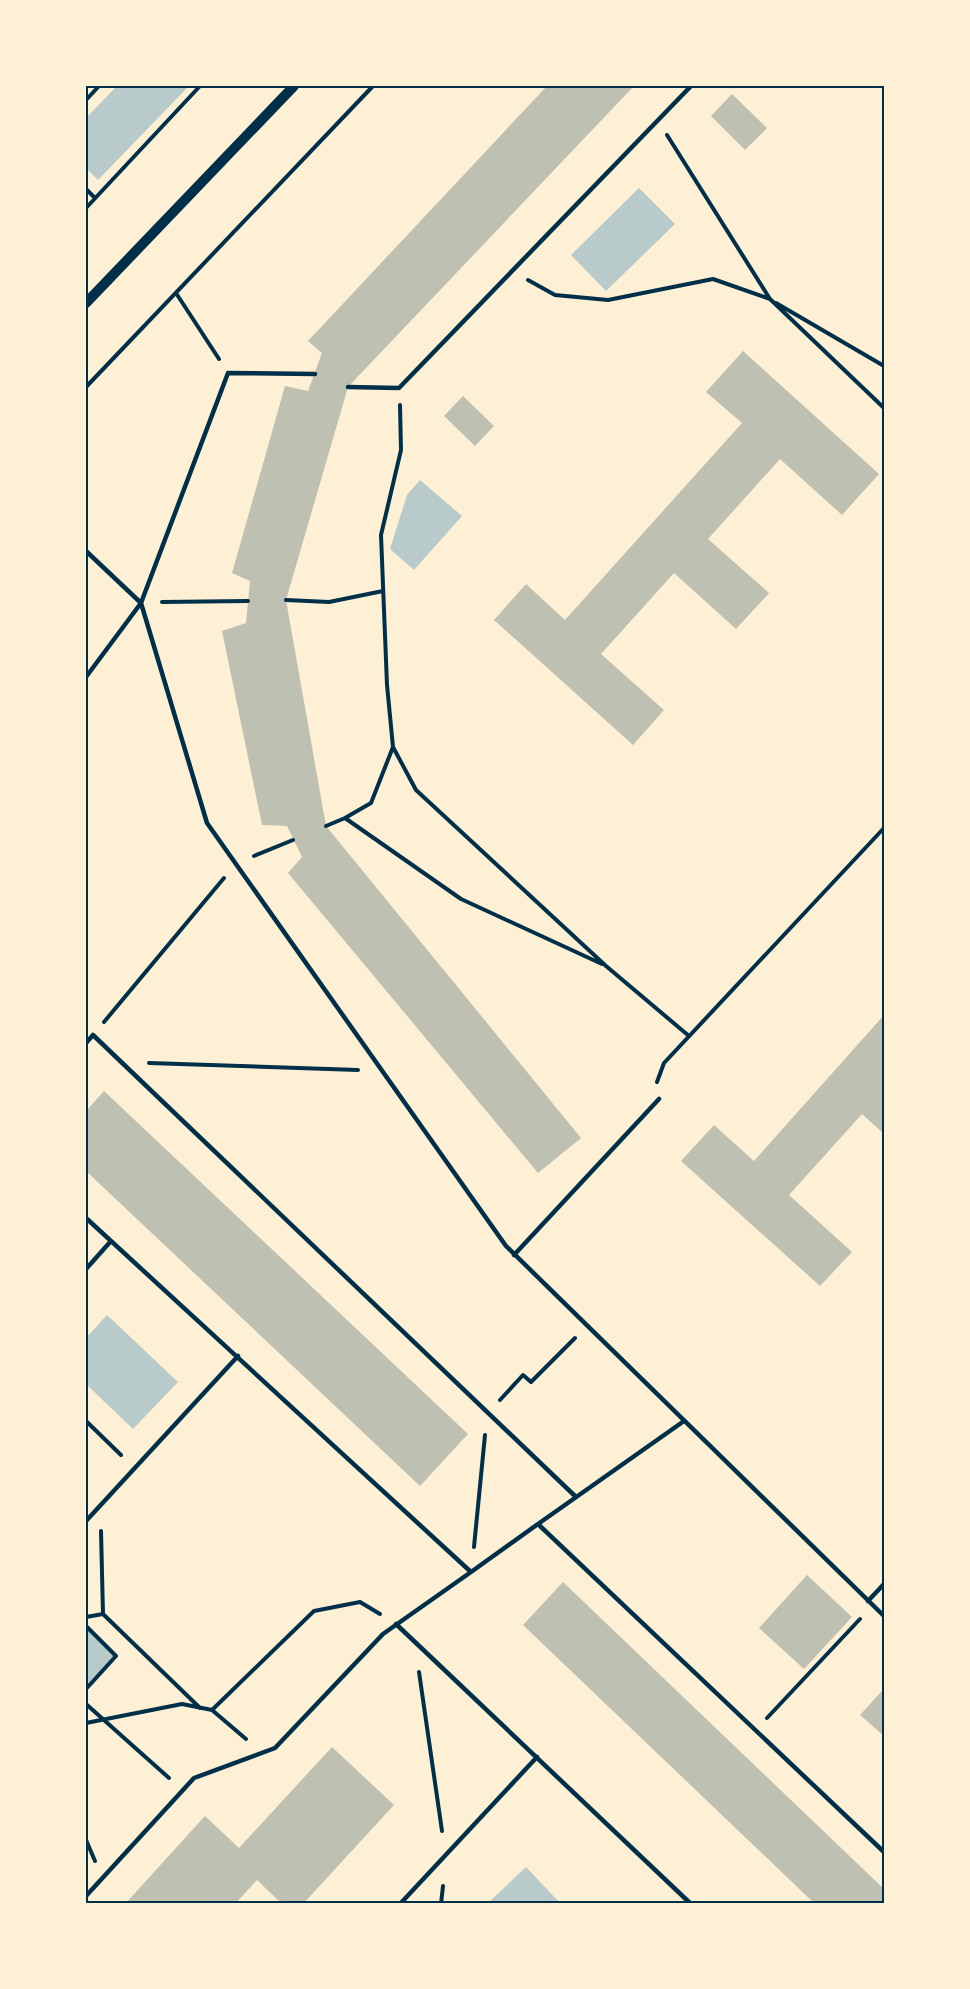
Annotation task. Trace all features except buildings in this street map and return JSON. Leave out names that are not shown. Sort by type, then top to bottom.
[{"type":"street","points":[[86,303],[294,86]]},
{"type":"lane","points":[[348,387],[399,388],[691,86]]},
{"type":"lane","points":[[86,677],[141,603],[228,373],[315,374]]},
{"type":"lane","points":[[86,551],[141,603],[207,823],[506,1246],[885,1616]]},
{"type":"lane","points":[[86,1043],[93,1035],[576,1497]]},
{"type":"lane","points":[[514,1255],[659,1098]]},
{"type":"lane","points":[[86,1218],[471,1572]]},
{"type":"lane","points":[[86,1269],[111,1241]]},
{"type":"lane","points":[[86,1521],[238,1356]]},
{"type":"lane","points":[[86,1896],[194,1778],[275,1748],[383,1634],[684,1421]]},
{"type":"lane","points":[[538,1524],[885,1852]]},
{"type":"lane","points":[[868,1601],[885,1584]]},
{"type":"lane","points":[[396,1624],[692,1904]]},
{"type":"lane","points":[[400,1904],[537,1757]]},
{"type":"path","points":[[86,100],[99,86]]},
{"type":"path","points":[[86,208],[200,86]]},
{"type":"path","points":[[86,387],[373,86]]},
{"type":"path","points":[[658,120],[770,299],[885,408]]},
{"type":"path","points":[[86,189],[95,198]]},
{"type":"path","points":[[512,272],[555,295],[608,300],[713,279],[770,299],[885,366]]},
{"type":"path","points":[[176,292],[228,373]]},
{"type":"path","points":[[399,388],[401,450],[381,535],[387,685],[393,747],[416,790],[606,966],[689,1036]]},
{"type":"path","points":[[285,600],[328,602],[383,591]]},
{"type":"path","points":[[141,603],[248,600]]},
{"type":"path","points":[[326,826],[371,803],[393,747]]},
{"type":"path","points":[[345,818],[461,899],[606,966]]},
{"type":"path","points":[[645,1113],[664,1063],[885,828]]},
{"type":"path","points":[[93,1035],[236,864],[293,840]]},
{"type":"path","points":[[122,1062],[382,1071]]},
{"type":"path","points":[[86,1421],[135,1468]]},
{"type":"path","points":[[100,1505],[104,1614],[200,1708]]},
{"type":"path","points":[[212,1710],[314,1611],[360,1602],[396,1624]]},
{"type":"path","points":[[756,1730],[873,1605]]},
{"type":"path","points":[[86,1617],[104,1614]]},
{"type":"path","points":[[86,1626],[117,1656],[86,1689]]},
{"type":"path","points":[[414,1642],[446,1854]]},
{"type":"path","points":[[86,1704],[183,1791]]},
{"type":"path","points":[[86,1723],[182,1704],[212,1710],[262,1753]]},
{"type":"shaded area","points":[[117,86],[189,86],[98,180],[86,168],[86,118]]},
{"type":"shaded area","points":[[639,188],[675,224],[606,291],[571,255]]},
{"type":"shaded area","points":[[420,480],[462,516],[414,570],[390,549],[407,495]]},
{"type":"shaded area","points":[[107,1315],[178,1382],[133,1429],[86,1384],[86,1338]]},
{"type":"shaded area","points":[[86,1626],[116,1656],[86,1689]]},
{"type":"shaded area","points":[[526,1867],[560,1903],[488,1903]]}]
